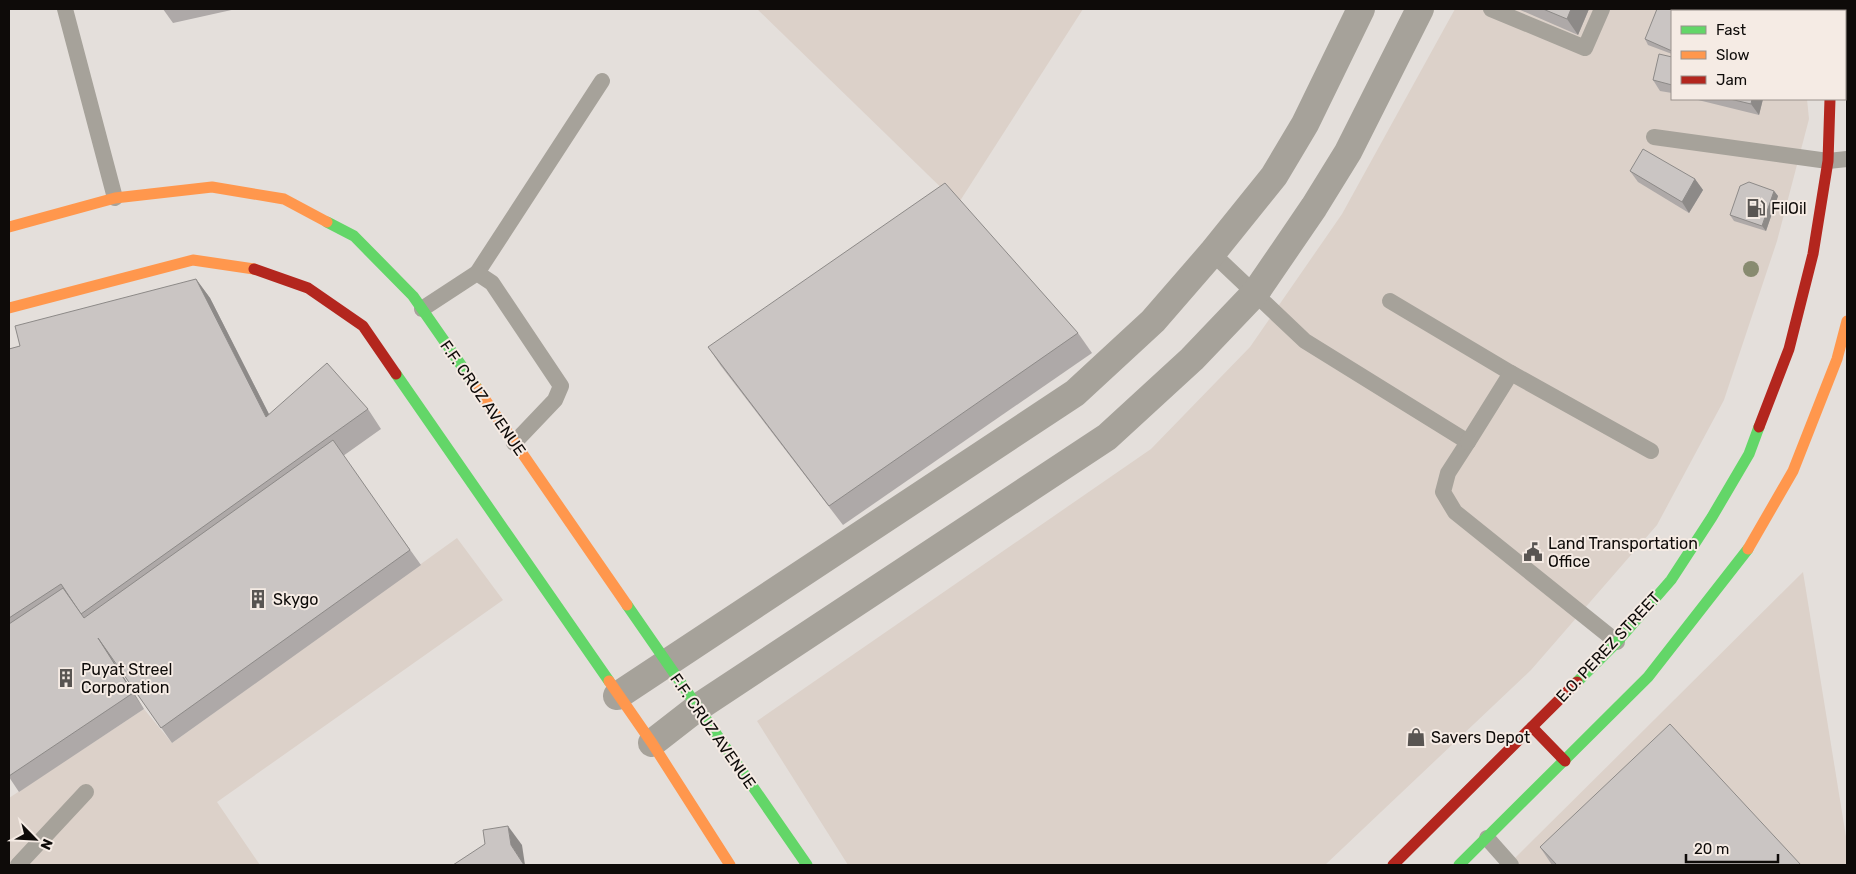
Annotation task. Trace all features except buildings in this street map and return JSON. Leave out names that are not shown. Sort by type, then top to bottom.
[{"type":"street","points":[[617,696],[1075,393],[1153,321],[1212,253],[1274,176],[1305,124],[1361,9]]},
{"type":"street","points":[[652,743],[697,708],[1107,437],[1192,358],[1256,292],[1314,207],[1348,152],[1420,9]]},
{"type":"street","name":"E.O. PEREZ STREET","points":[[1393,865],[1617,642],[1671,580],[1712,518],[1749,454],[1789,349],[1813,254],[1828,161],[1830,100]]},
{"type":"street","name":"F.F. CRUZ AVENUE","points":[[9,227],[115,198],[212,187],[284,199],[354,236],[413,296],[807,865]]},
{"type":"street","points":[[9,308],[194,260],[254,269],[308,288],[363,326],[570,624],[617,696],[652,743],[730,865]]},
{"type":"street","points":[[1459,865],[1648,677],[1751,545],[1792,471],[1837,359],[1847,321]]},
{"type":"street","points":[[1532,727],[1565,761]]},
{"type":"lane","points":[[65,9],[115,198]]},
{"type":"lane","points":[[1491,9],[1585,48],[1602,9]]},
{"type":"lane","points":[[422,309],[477,273],[602,82]]},
{"type":"lane","points":[[1654,137],[1828,161],[1847,159]]},
{"type":"lane","points":[[1212,253],[1256,292],[1305,341],[1468,442]]},
{"type":"lane","points":[[477,273],[492,283],[561,386],[554,400],[514,443]]},
{"type":"lane","points":[[1390,302],[1511,373],[1651,450]]},
{"type":"lane","points":[[1511,373],[1448,473],[1442,492],[1456,512],[1617,642]]},
{"type":"lane","points":[[18,865],[86,792]]},
{"type":"lane","points":[[1487,838],[1511,865]]},
{"type":"shaded area","points":[[757,9],[1083,9],[958,204]]},
{"type":"shaded area","points":[[1455,9],[1802,9],[1671,10],[1671,100],[1807,100],[1809,119],[1777,241],[1724,400],[1657,525],[1531,670],[1325,865],[848,865],[757,721],[1151,449],[1250,347],[1342,214]]},
{"type":"shaded area","points":[[457,538],[503,600],[217,802],[260,865],[9,865],[9,798],[144,709],[172,743]]},
{"type":"shaded area","points":[[1803,572],[1847,843],[1847,865],[1508,865]]},
{"type":"traffic: fast","points":[[327,222],[354,236],[413,296],[477,388]]},
{"type":"traffic: fast","points":[[396,374],[609,681]]},
{"type":"traffic: fast","points":[[1577,682],[1617,642],[1671,580],[1712,517],[1749,454],[1759,427]]},
{"type":"traffic: fast","points":[[1459,865],[1648,677],[1748,549]]},
{"type":"traffic: fast","points":[[627,605],[807,865]]},
{"type":"traffic: slow","points":[[9,227],[115,198],[212,187],[284,199],[327,222]]},
{"type":"traffic: slow","points":[[9,308],[193,260],[254,269]]},
{"type":"traffic: slow","points":[[1748,549],[1793,471],[1837,359],[1847,321]]},
{"type":"traffic: slow","points":[[477,388],[627,605]]},
{"type":"traffic: slow","points":[[609,681],[652,743],[730,865]]},
{"type":"traffic: jam","points":[[1759,427],[1789,349],[1813,254],[1828,161],[1830,100]]},
{"type":"traffic: jam","points":[[254,269],[308,288],[363,326],[396,374]]},
{"type":"traffic: jam","points":[[1393,865],[1577,682]]},
{"type":"traffic: jam","points":[[1532,727],[1565,761]]},
{"type":"place","name":"FilOil","points":[[1756,208]]},
{"type":"place","name":"Land Transportation Office","points":[[1533,552]]},
{"type":"place","name":"Skygo","points":[[258,599]]},
{"type":"place","name":"Puyat Streel Corporation","points":[[66,678]]},
{"type":"place","name":"Savers Depot","points":[[1416,737]]}]
